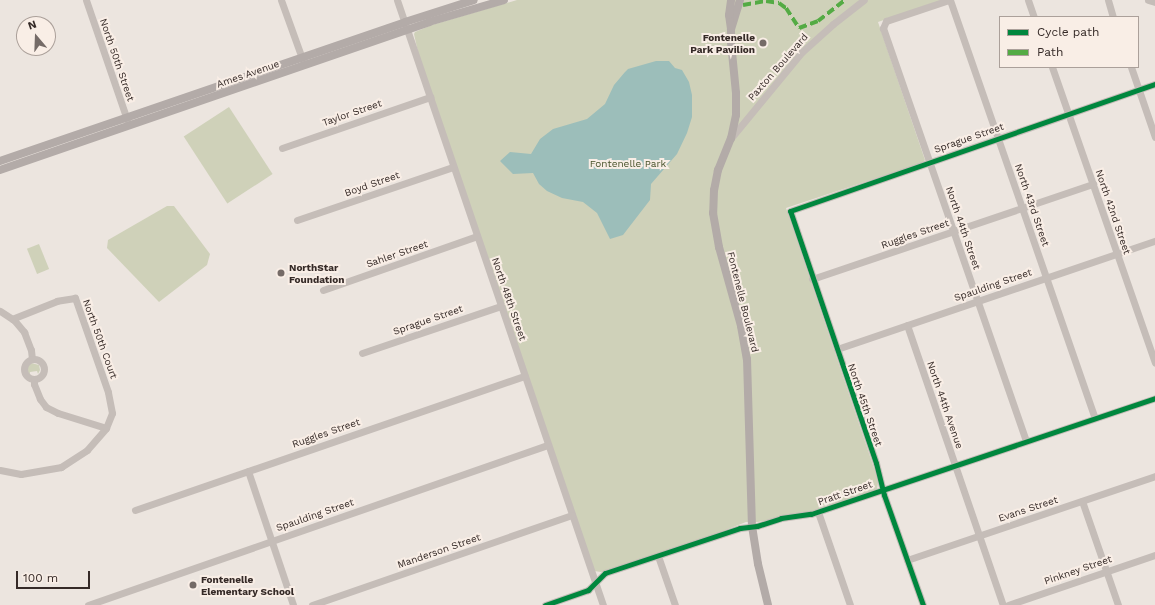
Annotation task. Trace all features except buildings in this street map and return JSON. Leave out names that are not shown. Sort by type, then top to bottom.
[{"type":"main road","name":"Ames Avenue","points":[[0,170],[128,122],[474,0]]},
{"type":"main road","name":"Ames Avenue","points":[[406,25],[504,0]]},
{"type":"main road","name":"Fontenelle Boulevard","points":[[731,0],[729,15],[736,93],[736,115],[731,138],[718,170],[714,190],[713,213],[718,243],[741,326],[747,359],[752,526],[758,564],[768,605]]},
{"type":"main road","name":"Fontenelle Boulevard","points":[[731,30],[740,0]]},
{"type":"main road","name":"Ames Avenue","points":[[0,161],[128,122]]},
{"type":"street","name":"North 50th Street","points":[[86,0],[128,122]]},
{"type":"street","points":[[281,0],[303,61]]},
{"type":"street","name":"North 48th Street","points":[[397,0],[603,605]]},
{"type":"street","name":"Paxton Boulevard","points":[[731,138],[802,52],[833,24],[864,0]]},
{"type":"street","name":"North 44th Street","points":[[950,0],[884,22],[883,28],[1026,441]]},
{"type":"street","name":"North 43rd Street","points":[[950,0],[1095,418]]},
{"type":"street","points":[[1028,0],[1034,16]]},
{"type":"street","points":[[1108,0],[1114,16]]},
{"type":"street","points":[[1148,0],[1155,2]]},
{"type":"street","name":"North 42nd Street","points":[[1052,68],[1155,363]]},
{"type":"street","points":[[1131,68],[1155,137]]},
{"type":"street","name":"Sprague Street","points":[[790,211],[1155,84]]},
{"type":"street","name":"Taylor Street","points":[[282,148],[430,97]]},
{"type":"street","points":[[736,115],[741,118],[748,118]]},
{"type":"street","name":"Boyd Street","points":[[298,220],[453,167]]},
{"type":"street","name":"Ruggles Street","points":[[812,279],[1093,184]]},
{"type":"street","name":"North 45th Street","points":[[790,211],[923,605]]},
{"type":"street","name":"Sahler Street","points":[[323,290],[477,236]]},
{"type":"street","name":"Spaulding Street","points":[[837,349],[1155,241]]},
{"type":"street","name":"North 50th Court","points":[[12,319],[58,301],[75,298],[108,392],[112,413],[106,428]]},
{"type":"street","name":"Sprague Street","points":[[362,353],[501,306]]},
{"type":"street","points":[[0,311],[12,319],[24,332],[28,340],[32,359]]},
{"type":"street","name":"North 44th Avenue","points":[[907,325],[1003,605]]},
{"type":"street","points":[[32,359],[40,362],[44,369],[41,376],[34,379],[26,376],[24,371],[24,364],[32,359]]},
{"type":"street","name":"Ruggles Street","points":[[135,510],[524,376]]},
{"type":"street","points":[[0,470],[21,474],[61,467],[87,450],[106,428],[58,413],[46,406],[40,399],[34,384],[34,379]]},
{"type":"street","name":"Pratt Street","points":[[545,605],[588,590],[605,574],[740,528],[781,518],[803,516],[818,512],[1155,398]]},
{"type":"street","name":"Spaulding Street","points":[[88,605],[548,445]]},
{"type":"street","points":[[248,471],[293,605]]},
{"type":"street","name":"Evans Street","points":[[907,560],[1155,476]]},
{"type":"street","points":[[1082,501],[1118,605]]},
{"type":"street","points":[[818,512],[850,605]]},
{"type":"street","name":"Manderson Street","points":[[312,605],[572,515]]},
{"type":"street","name":"Pinkney Street","points":[[1008,605],[1155,555]]},
{"type":"street","points":[[658,556],[675,605]]},
{"type":"green space","name":"Fontenelle Park","points":[[517,0],[942,0],[878,22],[925,160],[922,163],[786,208],[875,471],[878,483],[877,489],[825,509],[758,522],[746,522],[705,538],[601,572],[594,571],[420,61],[414,34],[415,32],[432,25]]},
{"type":"green space","points":[[229,107],[273,174],[227,204],[184,136]]},
{"type":"green space","points":[[167,206],[174,206],[210,254],[207,265],[159,302],[107,248],[108,240]]},
{"type":"green space","points":[[39,244],[49,269],[37,274],[27,249]]},
{"type":"green space","points":[[31,363],[39,365],[40,370],[38,374],[37,371],[30,372],[30,375],[28,372],[27,367]]},
{"type":"water","points":[[656,61],[669,61],[675,68],[682,70],[689,82],[692,95],[692,117],[687,133],[677,154],[651,184],[650,200],[623,235],[610,239],[597,213],[583,202],[562,198],[547,191],[539,184],[533,173],[513,174],[500,161],[510,152],[531,154],[540,139],[553,129],[587,119],[605,104],[614,85],[628,69]]},
{"type":"marked path","points":[[743,5],[766,1],[779,3],[786,8],[799,28],[818,21],[845,0]]},
{"type":"cycle path","points":[[923,605],[884,495],[876,463],[790,211],[1155,84]]},
{"type":"cycle path","points":[[545,605],[588,590],[605,573],[740,528],[757,526],[781,518],[811,514],[1155,398]]},
{"type":"place","name":"Fontenelle Park Pavilion","points":[[763,43]]},
{"type":"place","name":"NorthStar Foundation","points":[[281,273]]},
{"type":"place","name":"Fontenelle Elementary School","points":[[193,585]]}]
